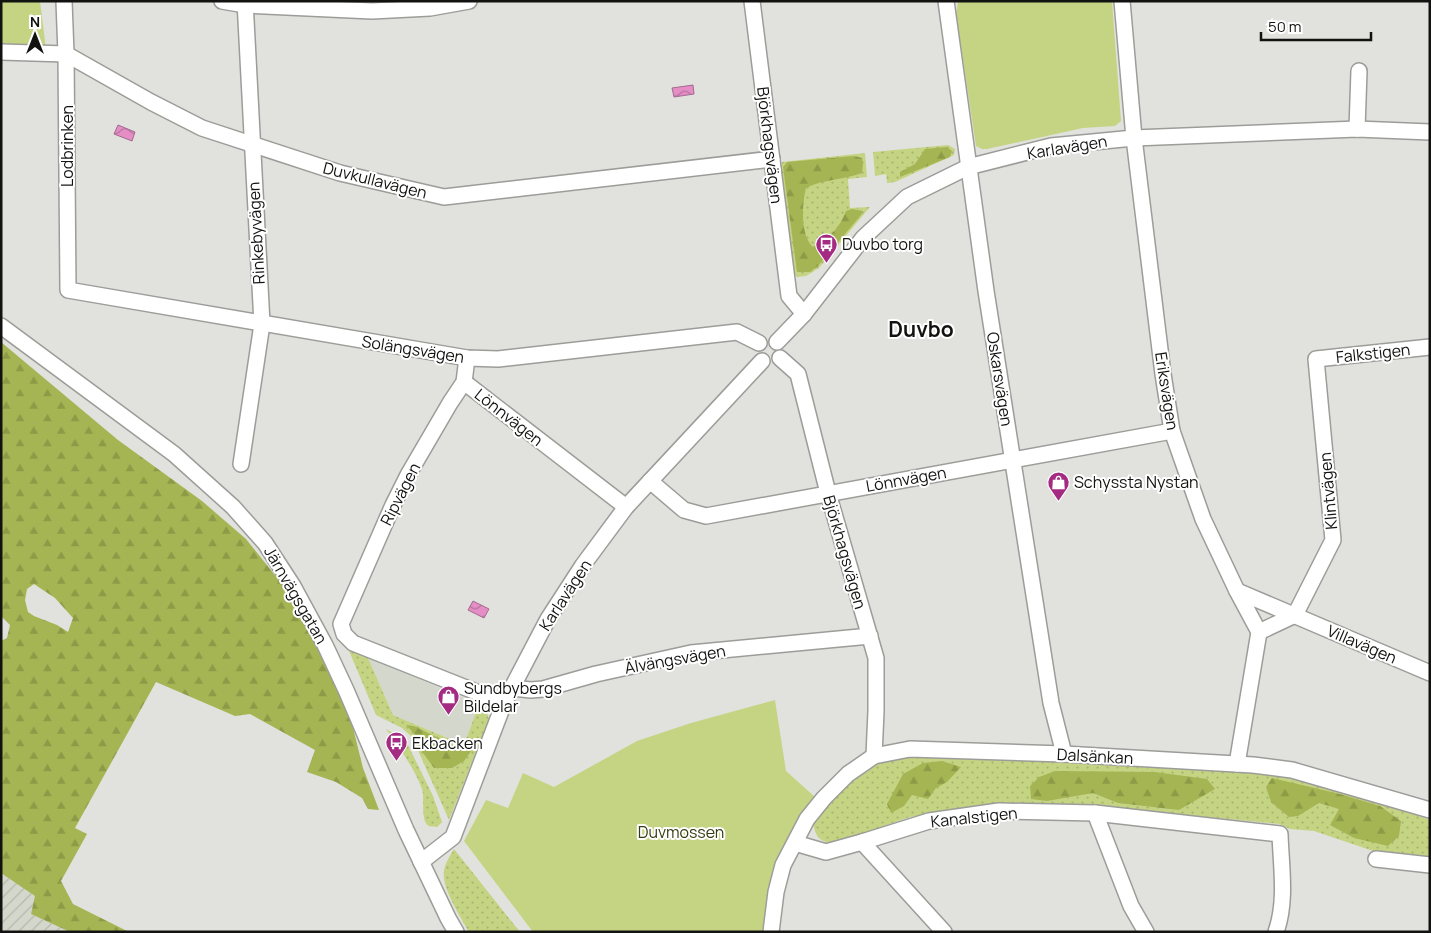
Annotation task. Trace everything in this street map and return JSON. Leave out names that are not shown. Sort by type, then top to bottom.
[{"type":"street","name":"Lodbrinken","points":[[64,1],[68,290]]},
{"type":"street","points":[[222,1],[372,11],[430,8],[469,1]]},
{"type":"street","name":"Björkhagsvägen","points":[[752,1],[789,296],[804,314]]},
{"type":"street","name":"Oskarsvägen","points":[[946,1],[968,167],[1012,460],[1051,703],[1064,754]]},
{"type":"street","name":"Eriksvägen","points":[[1122,1],[1134,138],[1172,431],[1203,519],[1258,632]]},
{"type":"street","name":"Rinkebyvägen","points":[[241,464],[262,324],[245,3]]},
{"type":"street","name":"Duvkullavägen","points":[[1,52],[66,54],[151,102],[202,128],[340,173],[444,197],[772,159]]},
{"type":"street","points":[[1357,129],[1359,71]]},
{"type":"street","name":"Karlavägen","points":[[778,342],[804,314],[864,238],[907,196],[968,167],[1051,146],[1134,138],[1357,129],[1430,132]]},
{"type":"street","name":"Solängsvägen","points":[[68,290],[468,358],[498,359],[737,332],[759,343]]},
{"type":"street","name":"Järnvägsgatan","points":[[1,326],[174,454],[233,508],[265,543],[293,586],[325,645],[406,830],[456,932]]},
{"type":"street","points":[[769,338],[778,342],[782,349],[780,358],[772,362],[762,361],[756,351],[759,343],[769,338]]},
{"type":"street","name":"Falkstigen","points":[[1316,359],[1430,347]]},
{"type":"street","name":"Ripvägen","points":[[468,358],[464,382],[440,419],[393,504],[341,624],[344,634],[353,643],[504,703]]},
{"type":"street","name":"Björkhagsvägen","points":[[780,358],[798,374],[828,494],[876,658],[874,756]]},
{"type":"street","name":"Klintvägen","points":[[1294,616],[1333,540],[1316,359]]},
{"type":"street","name":"Karlavägen","points":[[421,862],[453,837],[504,703],[548,619],[583,565],[626,507],[762,361]]},
{"type":"street","name":"Lönnvägen","points":[[464,382],[626,507]]},
{"type":"street","name":"Lönnvägen","points":[[650,481],[684,510],[706,516],[1172,431]]},
{"type":"street","name":"Villavägen","points":[[1237,591],[1430,673]]},
{"type":"street","points":[[1237,764],[1258,632],[1294,616]]},
{"type":"street","name":"Älvängsvägen","points":[[512,688],[543,689],[596,674],[691,653],[870,636]]},
{"type":"street","name":"Dalsänkan","points":[[795,843],[808,819],[824,798],[848,774],[874,756],[910,749],[1064,754],[1237,764],[1292,770],[1430,810]]},
{"type":"street","name":"Kanalstigen","points":[[795,843],[826,852],[929,821],[999,811],[1095,812],[1280,834],[1281,918],[1276,932]]},
{"type":"street","points":[[1095,812],[1132,906],[1146,932]]},
{"type":"street","points":[[862,842],[944,932]]},
{"type":"street","points":[[771,932],[776,892],[783,865],[795,843]]},
{"type":"street","points":[[1376,858],[1430,865]]},
{"type":"shaded area","points":[[368,658],[479,704],[464,745],[393,715]]},
{"type":"shaded area","points":[[1,873],[36,896],[31,914],[70,932],[1,932]]},
{"type":"green space","points":[[1,1],[40,1],[46,49],[1,47]]},
{"type":"green space","points":[[1112,1],[1121,121],[1115,126],[1083,128],[987,149],[976,146],[956,13],[957,2]]},
{"type":"green space","points":[[948,145],[955,149],[954,155],[895,182],[887,183],[886,174],[875,176],[873,152]]},
{"type":"green space","points":[[947,147],[952,151],[950,157],[900,177],[900,172],[915,164],[925,149]]},
{"type":"green space","points":[[865,153],[867,177],[848,179],[850,208],[870,207],[819,268],[806,276],[797,277],[794,274],[782,162]]},
{"type":"green space","points":[[854,156],[862,158],[862,173],[806,188],[803,219],[809,242],[813,247],[829,236],[837,228],[846,211],[852,209],[863,211],[818,266],[810,272],[797,272],[783,167],[787,162]]},
{"type":"green space","points":[[1,342],[118,440],[202,501],[246,539],[286,589],[334,680],[351,720],[363,768],[379,810],[368,809],[362,798],[336,782],[307,772],[315,750],[250,714],[235,716],[156,682],[75,828],[87,834],[61,881],[73,904],[129,932],[70,932],[31,914],[35,896],[1,873],[1,641],[7,638],[10,625],[1,616]],"holes":[[[34,584],[55,598],[73,618],[68,632],[28,612],[25,600],[27,589]]]},
{"type":"green space","points":[[347,646],[368,658],[393,715],[464,745],[479,704],[485,707],[489,719],[449,820],[412,737],[402,728],[376,715]]},
{"type":"green space","name":"Duvmossen","points":[[775,700],[786,771],[815,797],[790,836],[765,932],[533,932],[464,841],[486,800],[508,808],[523,773],[554,787],[637,741],[691,723]]},
{"type":"green space","points":[[406,725],[414,726],[463,750],[470,738],[474,738],[475,746],[464,761],[452,768],[434,768],[418,746],[418,738]]},
{"type":"green space","points":[[386,729],[400,737],[408,745],[433,796],[442,822],[437,827],[426,824],[423,793],[419,781]]},
{"type":"green space","points":[[921,755],[1290,775],[1336,788],[1430,820],[1430,860],[1379,853],[1314,831],[1290,829],[1279,824],[1074,804],[987,805],[910,817],[832,844],[818,837],[813,823],[843,787],[867,767],[896,759]]},
{"type":"green space","points":[[942,761],[961,767],[947,782],[936,788],[928,799],[912,795],[904,806],[891,813],[887,804],[903,774],[923,763]]},
{"type":"green space","points":[[1055,771],[1155,772],[1207,779],[1215,789],[1179,810],[1118,803],[1093,793],[1047,801],[1031,799],[1030,786],[1039,777]]},
{"type":"green space","points":[[1272,778],[1340,794],[1380,806],[1401,821],[1399,836],[1388,846],[1354,838],[1330,825],[1339,809],[1319,803],[1298,816],[1289,817],[1271,802],[1266,787]]},
{"type":"green space","points":[[454,849],[520,932],[469,932],[448,894],[444,878],[445,865]]},
{"type":"water","points":[[693,85],[694,94],[674,97],[672,88]]},
{"type":"water","points":[[118,125],[135,132],[132,141],[114,134]]},
{"type":"water","points":[[473,601],[489,609],[484,618],[468,610]]},
{"type":"place","name":"Duvbo torg","points":[[826,263]]},
{"type":"place","name":"Schyssta Nystan","points":[[1058,501]]},
{"type":"place","name":"Sundbybergs Bildelar","points":[[448,716]]},
{"type":"place","name":"Ekbacken","points":[[396,762]]},
{"type":"district","name":"Duvbo","points":[[921,329]]}]
